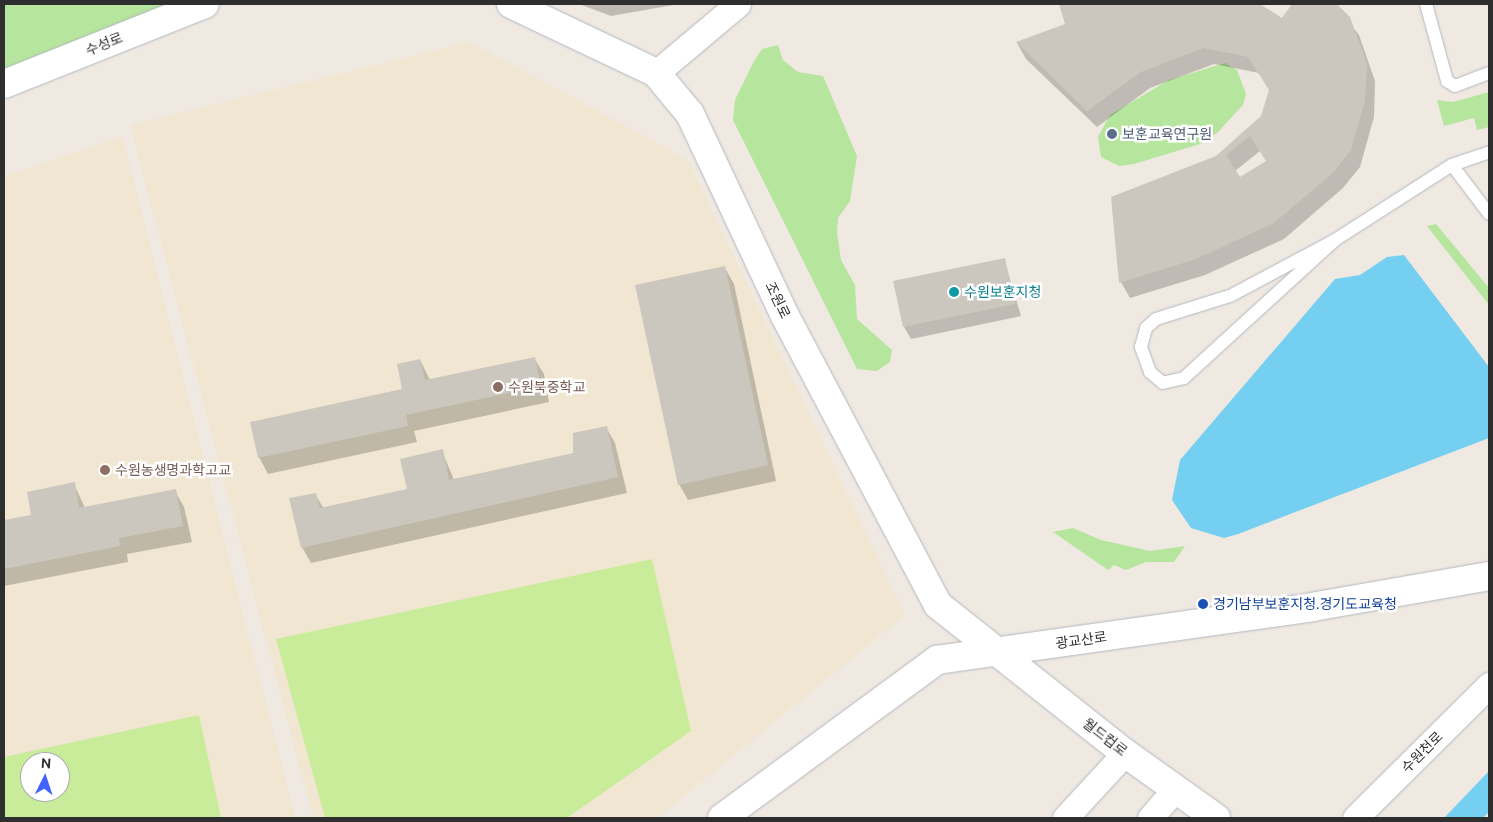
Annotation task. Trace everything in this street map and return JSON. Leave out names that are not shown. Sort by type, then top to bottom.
[{"type":"main road","name":"수성로","points":[[4,84],[205,4]]},
{"type":"main road","name":"조원로","points":[[511,4],[656,73],[690,114],[785,316],[938,605],[997,652]]},
{"type":"main road","name":"광교산로","points":[[722,818],[937,660],[1312,607],[1489,576]]},
{"type":"main road","name":"월드컵로","points":[[997,652],[1125,753],[1216,818]]},
{"type":"street","points":[[656,73],[734,4]]},
{"type":"street","name":"수원천로","points":[[1355,818],[1489,685]]},
{"type":"street","points":[[1065,818],[1125,753]]},
{"type":"street","points":[[1150,818],[1175,789]]},
{"type":"lane","points":[[1426,4],[1447,81],[1455,86],[1489,72]]},
{"type":"lane","points":[[1335,240],[1184,378],[1163,383],[1150,372],[1141,347],[1146,328],[1156,319],[1230,296],[1335,240],[1452,165],[1489,152]]},
{"type":"lane","points":[[1452,165],[1489,214]]},
{"type":"shaded area","name":"수원북중학교","points":[[470,42],[688,160],[905,615],[657,818],[313,818],[130,125]]},
{"type":"shaded area","name":"수원농생명과학고교","points":[[122,136],[295,818],[4,818],[4,177]]},
{"type":"green space","points":[[4,4],[170,4],[4,72]]},
{"type":"green space","points":[[778,45],[783,60],[798,72],[823,76],[857,156],[850,201],[838,218],[837,232],[841,260],[855,285],[857,319],[892,350],[890,362],[877,371],[857,369],[733,120],[735,100],[754,61],[762,49]]},
{"type":"green space","points":[[1225,63],[1237,70],[1246,94],[1243,105],[1217,133],[1200,144],[1134,164],[1119,166],[1101,157],[1098,137],[1110,115],[1169,80]]},
{"type":"green space","points":[[1489,92],[1489,127],[1477,130],[1474,118],[1444,126],[1437,100],[1453,102]]},
{"type":"green space","points":[[1436,224],[1489,288],[1489,305],[1427,226]]},
{"type":"green space","points":[[1073,528],[1101,540],[1150,551],[1185,546],[1174,562],[1146,562],[1126,570],[1114,565],[1108,570],[1053,532]]},
{"type":"green space","points":[[652,559],[691,731],[567,818],[325,818],[276,639]]},
{"type":"green space","points":[[199,715],[221,818],[4,818],[4,757],[20,754],[20,802],[70,802],[70,752],[27,752]]},
{"type":"water","points":[[1404,255],[1489,367],[1489,438],[1238,534],[1224,538],[1191,528],[1172,500],[1180,460],[1335,279],[1360,275],[1387,257]]},
{"type":"water","points":[[1489,771],[1489,812],[1483,818],[1444,818]]},
{"type":"building","points":[[1059,4],[1260,4],[1282,18],[1292,4],[1337,4],[1350,17],[1367,64],[1365,101],[1351,150],[1334,172],[1274,223],[1196,259],[1119,283],[1111,197],[1216,156],[1261,116],[1269,90],[1248,57],[1204,48],[1141,72],[1087,111],[1016,42],[1065,24]],"holes":[[[1250,136],[1266,161],[1240,177],[1226,155]]]},
{"type":"building","name":"수원보훈지청","points":[[1005,258],[1015,304],[903,327],[893,281]]},
{"type":"building","points":[[725,266],[768,465],[678,485],[635,285]]},
{"type":"building","points":[[535,357],[541,386],[406,415],[408,426],[258,458],[250,422],[402,389],[397,364],[420,359],[425,380]]},
{"type":"building","points":[[607,426],[618,477],[301,548],[289,498],[316,493],[320,508],[407,489],[400,459],[443,449],[449,480],[573,453],[573,433]]},
{"type":"building","points":[[75,482],[79,508],[176,489],[183,526],[119,538],[120,546],[4,569],[4,520],[31,515],[27,492]]},
{"type":"place","name":"보훈교육연구원","points":[[1112,134]]},
{"type":"place","name":"수원보훈지청","points":[[954,292]]},
{"type":"place","name":"수원북중학교","points":[[498,387]]},
{"type":"place","name":"수원농생명과학고교","points":[[105,470]]},
{"type":"place","name":"경기남부보훈지청.경기도교육청","points":[[1203,604]]}]
